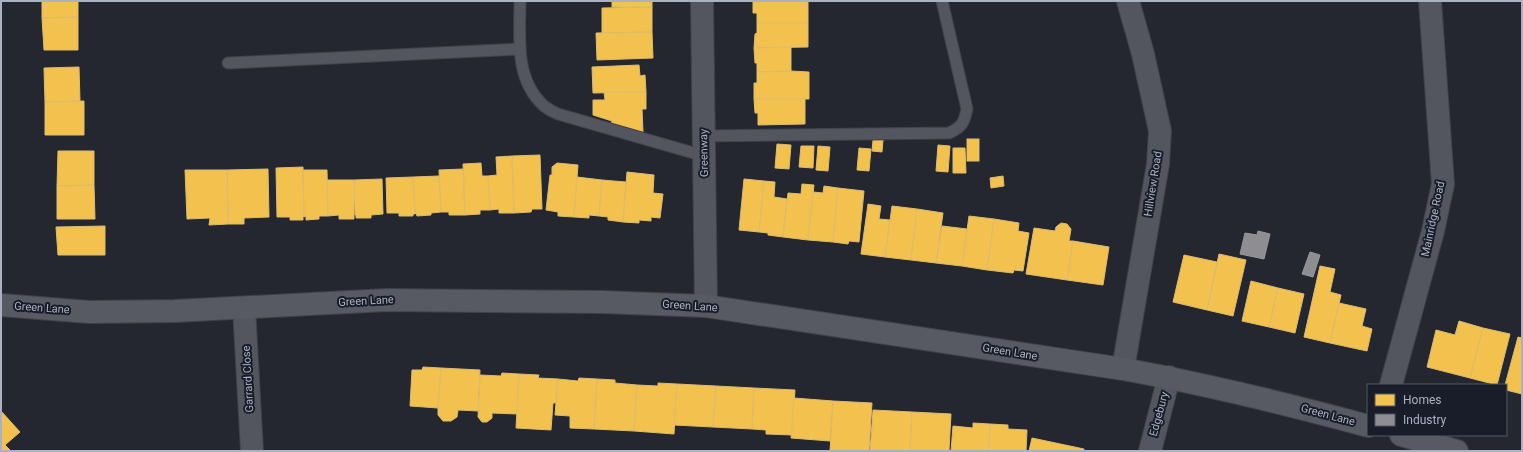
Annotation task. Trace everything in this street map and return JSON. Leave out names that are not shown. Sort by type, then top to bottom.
[{"type":"main road","name":"Green Lane","points":[[1,305],[89,312],[175,312],[387,300],[602,302],[706,306],[1169,377],[1285,404],[1367,426]]},
{"type":"main road","points":[[1404,436],[1457,451]]},
{"type":"street","name":"Greenway","points":[[702,1],[706,306]]},
{"type":"street","name":"Hillview Road","points":[[1123,369],[1158,164],[1160,131],[1143,54],[1128,1]]},
{"type":"street","name":"Mainridge Road","points":[[1391,384],[1433,231],[1442,184],[1430,1]]},
{"type":"street","name":"Garrard Close","points":[[244,308],[252,451]]},
{"type":"street","name":"Edgebury","points":[[1150,451],[1169,377]]},
{"type":"lane","points":[[520,1],[520,57],[525,78],[544,107],[558,114],[704,146],[949,133],[958,129],[964,121],[967,109],[942,1]]},
{"type":"lane","points":[[228,63],[520,49]]},
{"type":"building: Homes","points":[[42,1],[78,1],[78,17],[42,18]]},
{"type":"building: Homes","points":[[612,1],[652,1],[652,7],[612,7]]},
{"type":"building: Homes","points":[[753,1],[808,1],[808,23],[757,23],[757,13],[753,13]]},
{"type":"building: Homes","points":[[652,7],[652,32],[602,33],[602,8]]},
{"type":"building: Homes","points":[[78,17],[78,50],[44,50],[42,18]]},
{"type":"building: Homes","points":[[757,23],[808,23],[808,47],[754,48]]},
{"type":"building: Homes","points":[[652,32],[653,58],[597,60],[596,33]]},
{"type":"building: Homes","points":[[791,47],[791,71],[757,72],[754,48]]},
{"type":"building: Homes","points":[[639,65],[640,76],[645,75],[646,92],[593,93],[592,67]]},
{"type":"building: Homes","points":[[79,67],[80,101],[45,102],[44,68]]},
{"type":"building: Homes","points":[[757,72],[809,72],[809,99],[754,99],[754,83],[757,83]]},
{"type":"building: Homes","points":[[604,92],[646,92],[646,109],[642,109],[643,132],[611,126],[612,121],[593,115],[593,100],[605,100]]},
{"type":"building: Homes","points":[[754,99],[805,99],[805,124],[758,125],[758,113],[755,113]]},
{"type":"building: Homes","points":[[84,101],[84,135],[45,135],[45,102]]},
{"type":"building: Homes","points":[[967,139],[979,139],[979,161],[967,161]]},
{"type":"building: Homes","points":[[873,140],[883,140],[882,152],[872,151]]},
{"type":"building: Homes","points":[[777,144],[791,145],[789,169],[775,168]]},
{"type":"building: Homes","points":[[938,145],[950,146],[948,172],[936,171]]},
{"type":"building: Homes","points":[[801,146],[814,146],[813,168],[799,167]]},
{"type":"building: Homes","points":[[818,146],[830,147],[828,171],[816,170]]},
{"type":"building: Homes","points":[[859,148],[871,149],[869,171],[857,170]]},
{"type":"building: Homes","points":[[953,148],[965,148],[966,173],[953,173]]},
{"type":"building: Homes","points":[[58,151],[94,151],[94,185],[57,186]]},
{"type":"building: Homes","points":[[540,155],[542,209],[532,209],[531,212],[514,213],[512,156]]},
{"type":"building: Homes","points":[[512,156],[514,213],[499,213],[499,209],[490,210],[488,176],[497,175],[496,157]]},
{"type":"building: Homes","points":[[481,163],[482,176],[488,176],[490,210],[480,210],[480,214],[465,215],[463,164]]},
{"type":"building: Homes","points":[[557,163],[578,165],[574,217],[558,216],[558,212],[546,210],[550,175],[552,175],[552,167]]},
{"type":"building: Homes","points":[[303,167],[303,220],[290,220],[290,217],[277,217],[276,168]]},
{"type":"building: Homes","points":[[268,169],[269,217],[244,218],[244,224],[228,224],[227,170]]},
{"type":"building: Homes","points":[[463,169],[465,215],[449,215],[449,212],[441,212],[439,170]]},
{"type":"building: Homes","points":[[185,170],[227,170],[228,224],[209,225],[210,218],[187,219]]},
{"type":"building: Homes","points":[[303,170],[327,170],[328,216],[319,216],[319,219],[306,220],[306,216],[304,217]]},
{"type":"building: Homes","points":[[627,172],[654,175],[653,193],[663,194],[660,218],[651,217],[651,221],[639,220],[639,223],[623,222]]},
{"type":"building: Homes","points":[[439,176],[441,212],[431,213],[431,215],[417,216],[416,213],[415,214],[413,177]]},
{"type":"building: Homes","points":[[1003,176],[1004,186],[991,188],[990,178]]},
{"type":"building: Homes","points":[[413,177],[415,214],[413,214],[413,216],[399,216],[399,213],[387,213],[386,178]]},
{"type":"building: Homes","points":[[577,177],[602,180],[599,216],[589,215],[589,218],[574,217]]},
{"type":"building: Homes","points":[[382,179],[383,214],[371,215],[371,218],[356,218],[354,180]]},
{"type":"building: Homes","points":[[744,179],[764,181],[759,232],[739,230]]},
{"type":"building: Homes","points":[[327,180],[354,180],[354,219],[339,219],[339,215],[328,216]]},
{"type":"building: Homes","points":[[602,180],[626,182],[623,222],[608,220],[608,217],[599,216]]},
{"type":"building: Homes","points":[[764,181],[775,182],[774,197],[787,199],[783,237],[759,232]]},
{"type":"building: Homes","points":[[802,184],[814,185],[808,240],[783,237],[788,193],[801,194]]},
{"type":"building: Homes","points":[[94,185],[95,219],[57,219],[57,186]]},
{"type":"building: Homes","points":[[824,186],[838,188],[833,242],[808,240],[813,192],[823,193]]},
{"type":"building: Homes","points":[[838,188],[864,191],[859,242],[849,241],[848,244],[833,242]]},
{"type":"building: Homes","points":[[868,204],[881,206],[879,219],[890,220],[885,257],[861,254]]},
{"type":"building: Homes","points":[[892,206],[917,209],[911,260],[885,257]]},
{"type":"building: Homes","points":[[917,209],[943,213],[936,263],[911,260]]},
{"type":"building: Homes","points":[[969,216],[994,219],[987,270],[962,266]]},
{"type":"building: Homes","points":[[994,219],[1019,223],[1018,231],[1029,233],[1023,271],[1014,270],[1013,273],[987,270]]},
{"type":"building: Homes","points":[[1061,223],[1067,224],[1071,229],[1069,241],[1073,241],[1067,280],[1026,274],[1034,228],[1055,231],[1056,227]]},
{"type":"building: Homes","points":[[105,226],[105,255],[58,255],[56,227]]},
{"type":"building: Homes","points":[[942,226],[967,229],[962,266],[936,263]]},
{"type":"building: Homes","points":[[1073,241],[1109,247],[1103,285],[1067,280]]},
{"type":"building: Homes","points":[[1219,254],[1246,260],[1233,316],[1207,310]]},
{"type":"building: Homes","points":[[1184,255],[1217,262],[1207,310],[1173,302]]},
{"type":"building: Homes","points":[[1320,266],[1335,269],[1330,292],[1341,295],[1330,343],[1304,337]]},
{"type":"building: Homes","points":[[1251,281],[1278,288],[1269,327],[1242,321]]},
{"type":"building: Homes","points":[[1278,288],[1304,294],[1295,333],[1269,327]]},
{"type":"building: Homes","points":[[1339,303],[1366,309],[1362,326],[1372,329],[1367,351],[1330,343]]},
{"type":"building: Homes","points":[[1459,321],[1483,328],[1470,378],[1427,367],[1436,330],[1455,335]]},
{"type":"building: Homes","points":[[1483,328],[1510,334],[1497,384],[1470,378]]},
{"type":"building: Homes","points":[[1518,337],[1522,338],[1522,394],[1507,390],[1507,384],[1505,384]]},
{"type":"building: Homes","points":[[423,367],[441,368],[438,408],[410,406],[412,370],[422,370]]},
{"type":"building: Homes","points":[[441,368],[480,370],[478,411],[458,410],[457,417],[451,421],[443,421],[438,415]]},
{"type":"building: Homes","points":[[502,373],[519,374],[517,414],[492,413],[492,418],[487,422],[482,422],[478,417],[480,375],[501,376]]},
{"type":"building: Homes","points":[[519,374],[539,375],[538,378],[558,379],[556,403],[553,403],[551,430],[516,428]]},
{"type":"building: Homes","points":[[579,378],[597,379],[594,429],[570,428],[570,416],[555,415],[558,379],[578,381]]},
{"type":"building: Homes","points":[[597,379],[615,380],[615,383],[637,385],[634,431],[594,429]]},
{"type":"building: Homes","points":[[658,383],[677,384],[674,434],[634,431],[637,385],[658,386]]},
{"type":"building: Homes","points":[[677,384],[716,386],[713,427],[674,425]]},
{"type":"building: Homes","points":[[716,386],[754,388],[752,429],[713,427]]},
{"type":"building: Homes","points":[[754,388],[795,390],[792,435],[766,434],[766,430],[752,429]]},
{"type":"building: Homes","points":[[794,398],[833,401],[830,441],[791,438]]},
{"type":"building: Homes","points":[[833,401],[872,403],[869,451],[830,451]]},
{"type":"building: Homes","points":[[873,410],[912,412],[910,451],[870,451]]},
{"type":"building: Homes","points":[[1,411],[20,432],[5,445],[11,451],[1,451]]},
{"type":"building: Homes","points":[[912,412],[951,414],[949,451],[910,451]]},
{"type":"building: Homes","points":[[973,423],[990,424],[989,451],[951,451],[953,426],[973,428]]},
{"type":"building: Homes","points":[[990,424],[1008,425],[1008,429],[1027,430],[1026,451],[989,451]]},
{"type":"building: Homes","points":[[1032,438],[1084,449],[1084,451],[1029,451]]},
{"type":"building: Industry","points":[[1258,231],[1270,234],[1264,259],[1240,254],[1245,233],[1257,235]]},
{"type":"building: Industry","points":[[1310,252],[1320,255],[1313,277],[1302,274]]}]
